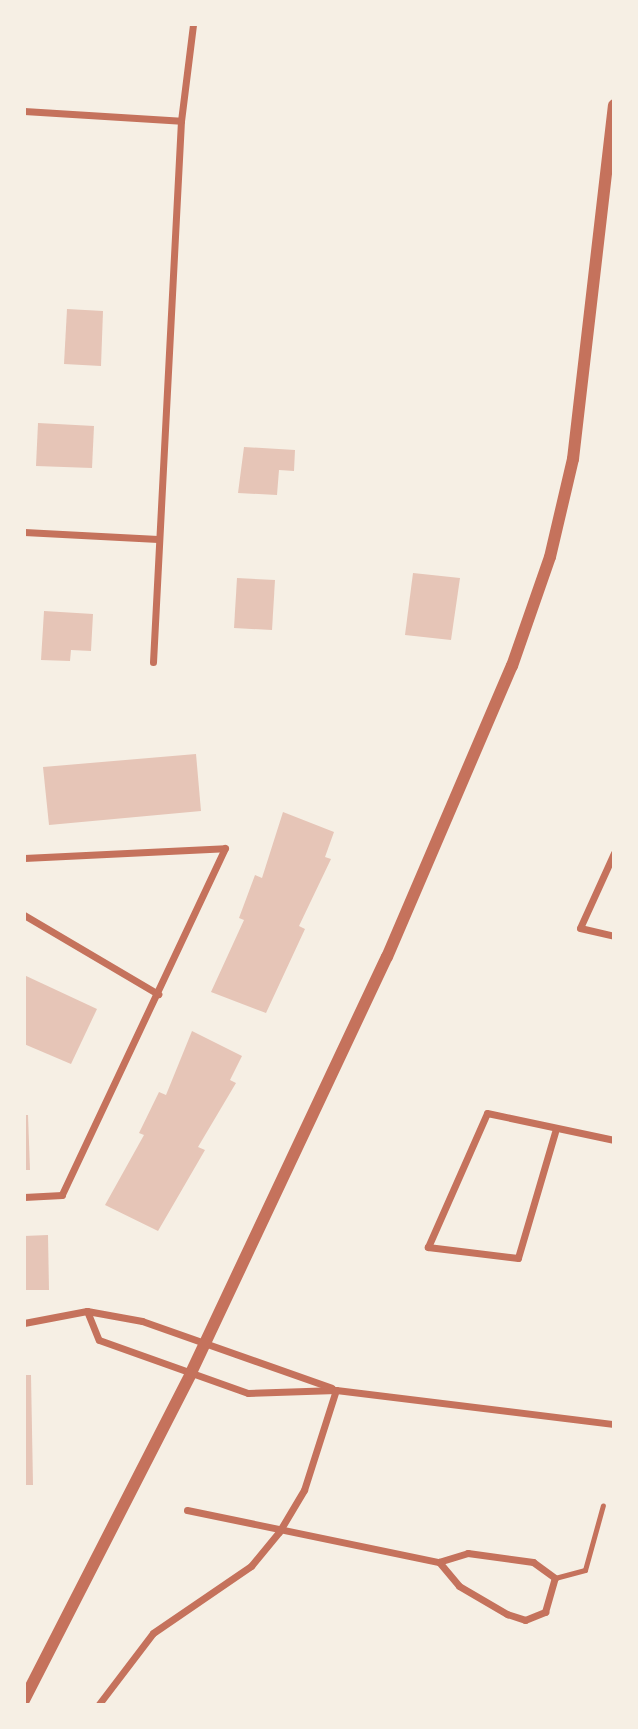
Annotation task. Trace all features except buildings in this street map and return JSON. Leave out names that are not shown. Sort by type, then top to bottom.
[{"type":"street","points":[[153,662],[181,121],[193,24]]},
{"type":"street","points":[[24,1700],[190,1375],[203,1342],[457,801],[550,557],[573,459],[614,105]]},
{"type":"street","points":[[24,111],[181,121]]},
{"type":"street","points":[[24,532],[158,539]]},
{"type":"street","points":[[24,858],[225,848],[62,1195],[24,1197]]},
{"type":"street","points":[[614,853],[580,928],[614,936]]},
{"type":"street","points":[[24,915],[158,994]]},
{"type":"street","points":[[555,1132],[518,1258],[428,1247],[487,1112],[555,1132],[614,1140]]},
{"type":"street","points":[[87,1311],[99,1340],[190,1375],[248,1393],[335,1390],[614,1424]]},
{"type":"street","points":[[24,1323],[87,1311],[203,1342],[335,1390]]},
{"type":"street","points":[[99,1704],[153,1633],[251,1566],[279,1532],[304,1490],[335,1390]]},
{"type":"street","points":[[187,1510],[279,1532],[439,1562],[468,1553],[533,1562],[555,1578],[545,1612],[525,1619],[459,1586],[439,1562]]},
{"type":"lane","points":[[555,1578],[585,1570],[603,1505]]}]
